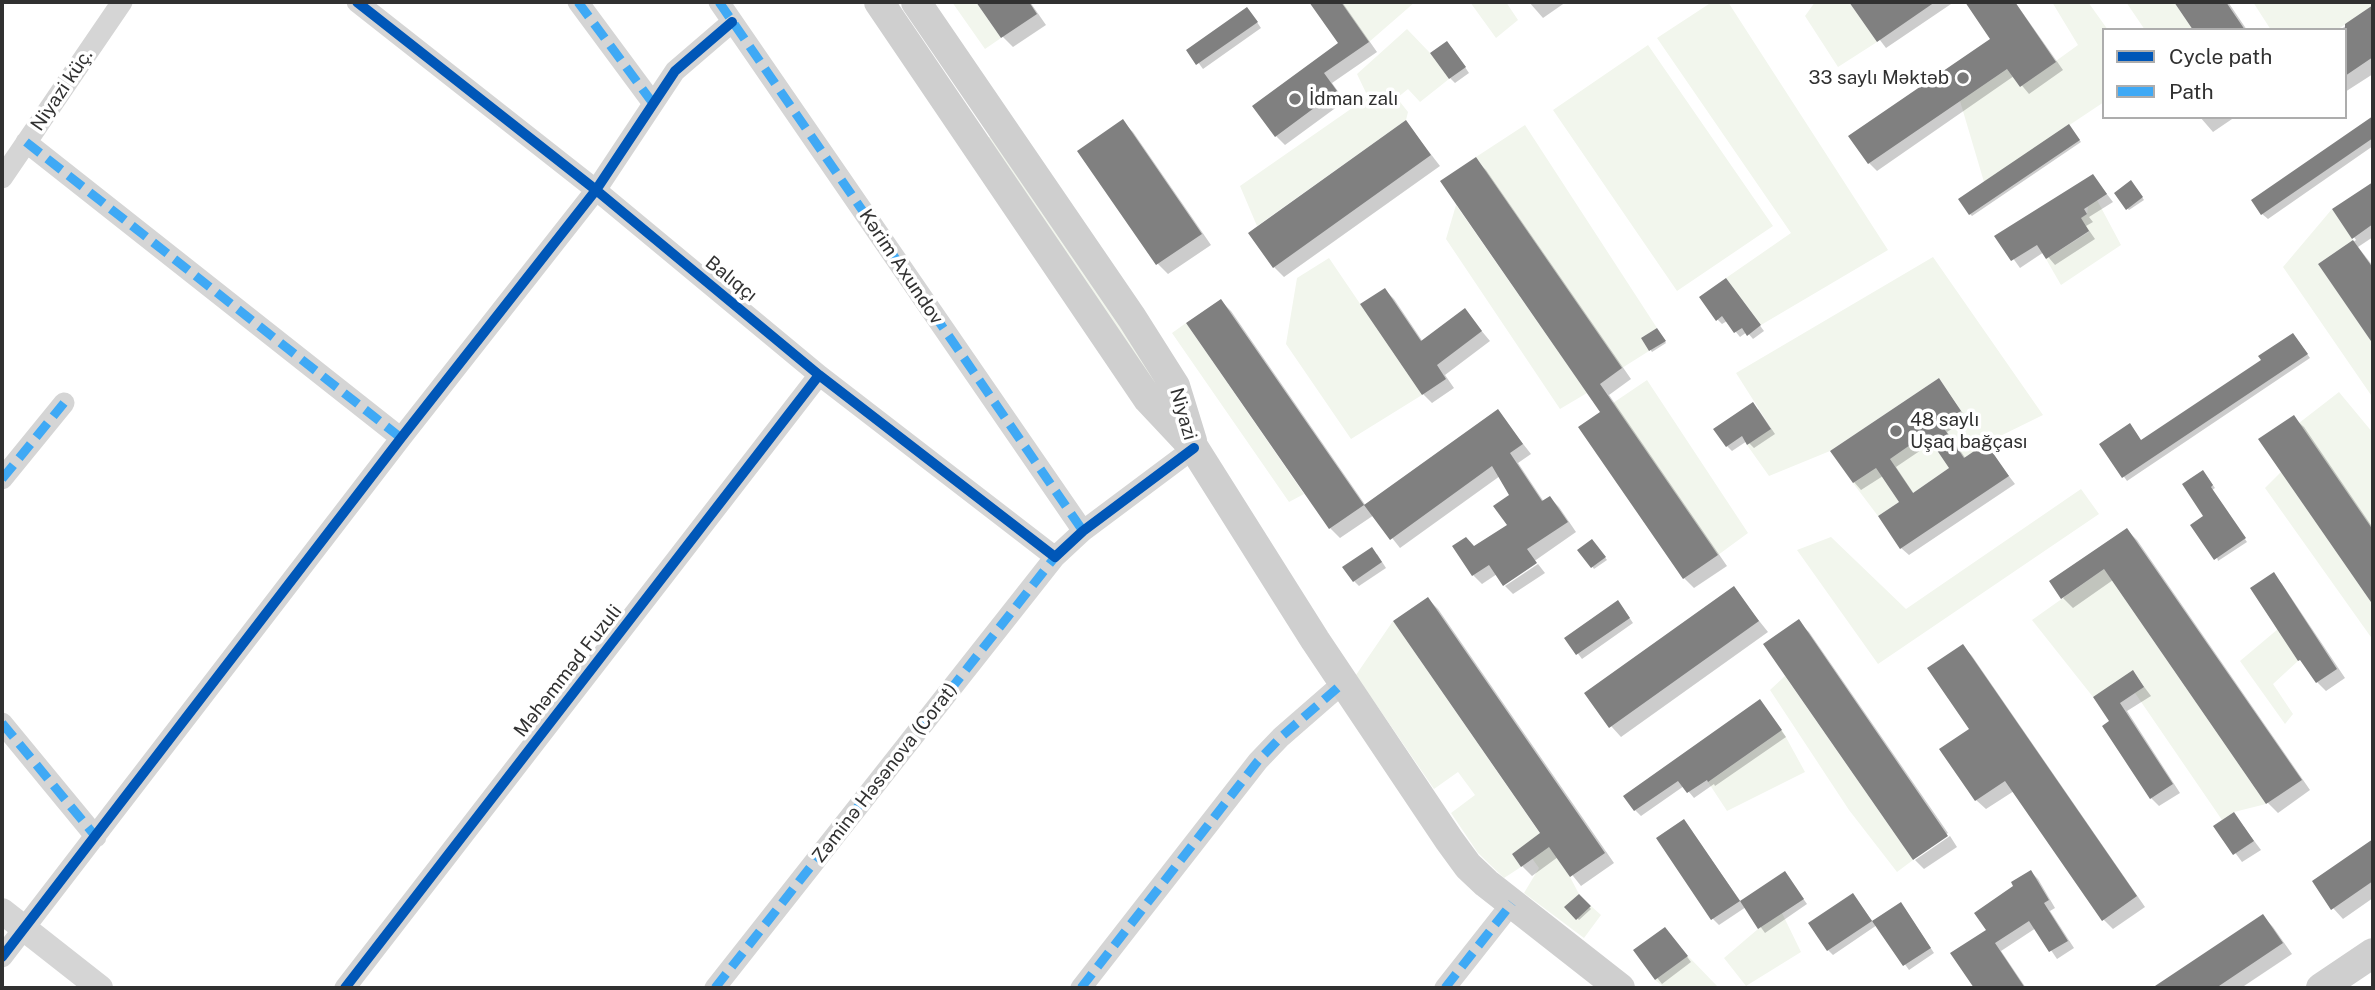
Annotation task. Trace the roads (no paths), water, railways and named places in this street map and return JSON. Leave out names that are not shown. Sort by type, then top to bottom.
[{"type":"main road","name":"Niyazi","points":[[879,2],[1148,399],[1194,449]]},
{"type":"main road","name":"Niyazi","points":[[916,2],[1132,318],[1175,386],[1194,449]]},
{"type":"main road","points":[[1194,449],[1343,683],[1455,849],[1486,883],[1620,988]]},
{"type":"main road","points":[[2321,988],[2373,953]]},
{"type":"street","name":"Niyazi küç.","points":[[2,178],[122,2]]},
{"type":"street","name":"Balıqçı","points":[[357,2],[596,190],[819,375],[1055,557]]},
{"type":"street","points":[[578,2],[652,102]]},
{"type":"street","name":"Kərim Axundov","points":[[719,2],[1083,531]]},
{"type":"street","points":[[2,957],[401,438],[596,190],[675,71],[732,22]]},
{"type":"street","points":[[26,142],[401,438]]},
{"type":"street","name":"Məhəmməd Fuzuli","points":[[345,988],[819,375]]},
{"type":"street","points":[[2,479],[64,403]]},
{"type":"street","points":[[1055,557],[1083,531],[1194,449]]},
{"type":"street","name":"Zəminə Həsənova (Corat)","points":[[715,988],[1055,557]]},
{"type":"street","points":[[1081,988],[1258,761],[1281,737],[1343,683]]},
{"type":"street","points":[[2,723],[96,836]]},
{"type":"street","points":[[1445,988],[1512,902]]},
{"type":"street","points":[[2,911],[100,988]]},
{"type":"place","name":"33 saylı Məktəb","points":[[1963,78]]},
{"type":"place","name":"İdman zalı","points":[[1295,99]]},
{"type":"place","name":"48 saylı Uşaq bağçası","points":[[1896,431]]}]
